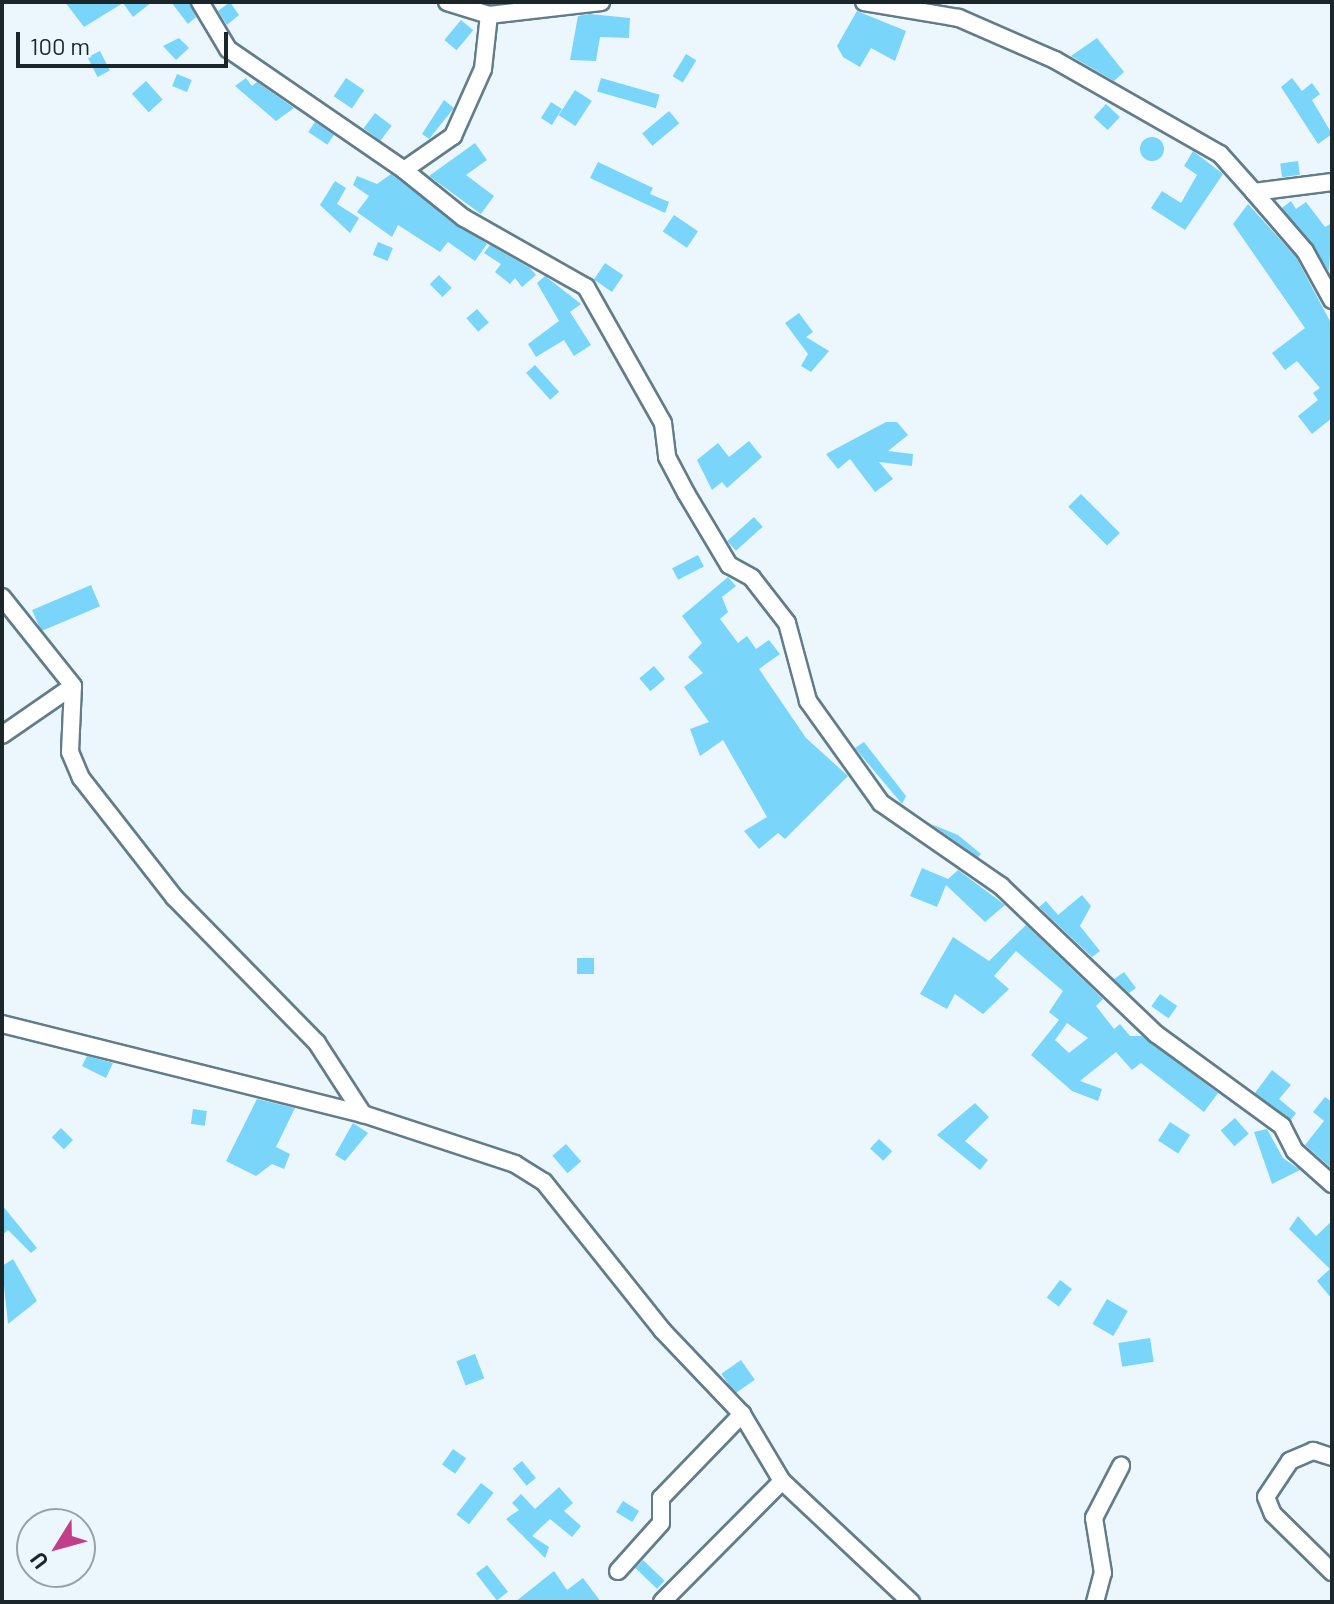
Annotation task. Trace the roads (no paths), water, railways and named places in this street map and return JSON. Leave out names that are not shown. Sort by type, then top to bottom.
[{"type":"street","points":[[200,2],[228,49],[404,170],[464,218],[586,287],[663,423],[667,457],[686,493],[729,565],[752,578],[787,623],[808,701],[881,803],[1001,886],[1156,1034],[1282,1126],[1295,1151],[1332,1184]]},
{"type":"street","points":[[447,2],[489,15],[601,2]]},
{"type":"street","points":[[864,2],[959,18],[1055,60],[1220,154],[1305,251],[1332,300]]},
{"type":"street","points":[[404,170],[453,136],[483,69],[489,15]]},
{"type":"street","points":[[1254,192],[1332,182]]},
{"type":"street","points":[[2,597],[73,686],[70,752],[76,771],[174,897],[317,1043],[363,1114]]},
{"type":"street","points":[[2,735],[73,686]]},
{"type":"street","points":[[2,1024],[363,1114],[515,1164],[544,1182],[662,1330],[742,1414],[782,1481],[911,1602]]},
{"type":"street","points":[[618,1571],[661,1523],[661,1498],[742,1414]]},
{"type":"street","points":[[1332,1457],[1313,1451],[1290,1461],[1266,1497],[1273,1514],[1332,1572]]},
{"type":"street","points":[[1095,1602],[1103,1573],[1094,1518],[1121,1466]]},
{"type":"street","points":[[662,1602],[782,1481]]}]
